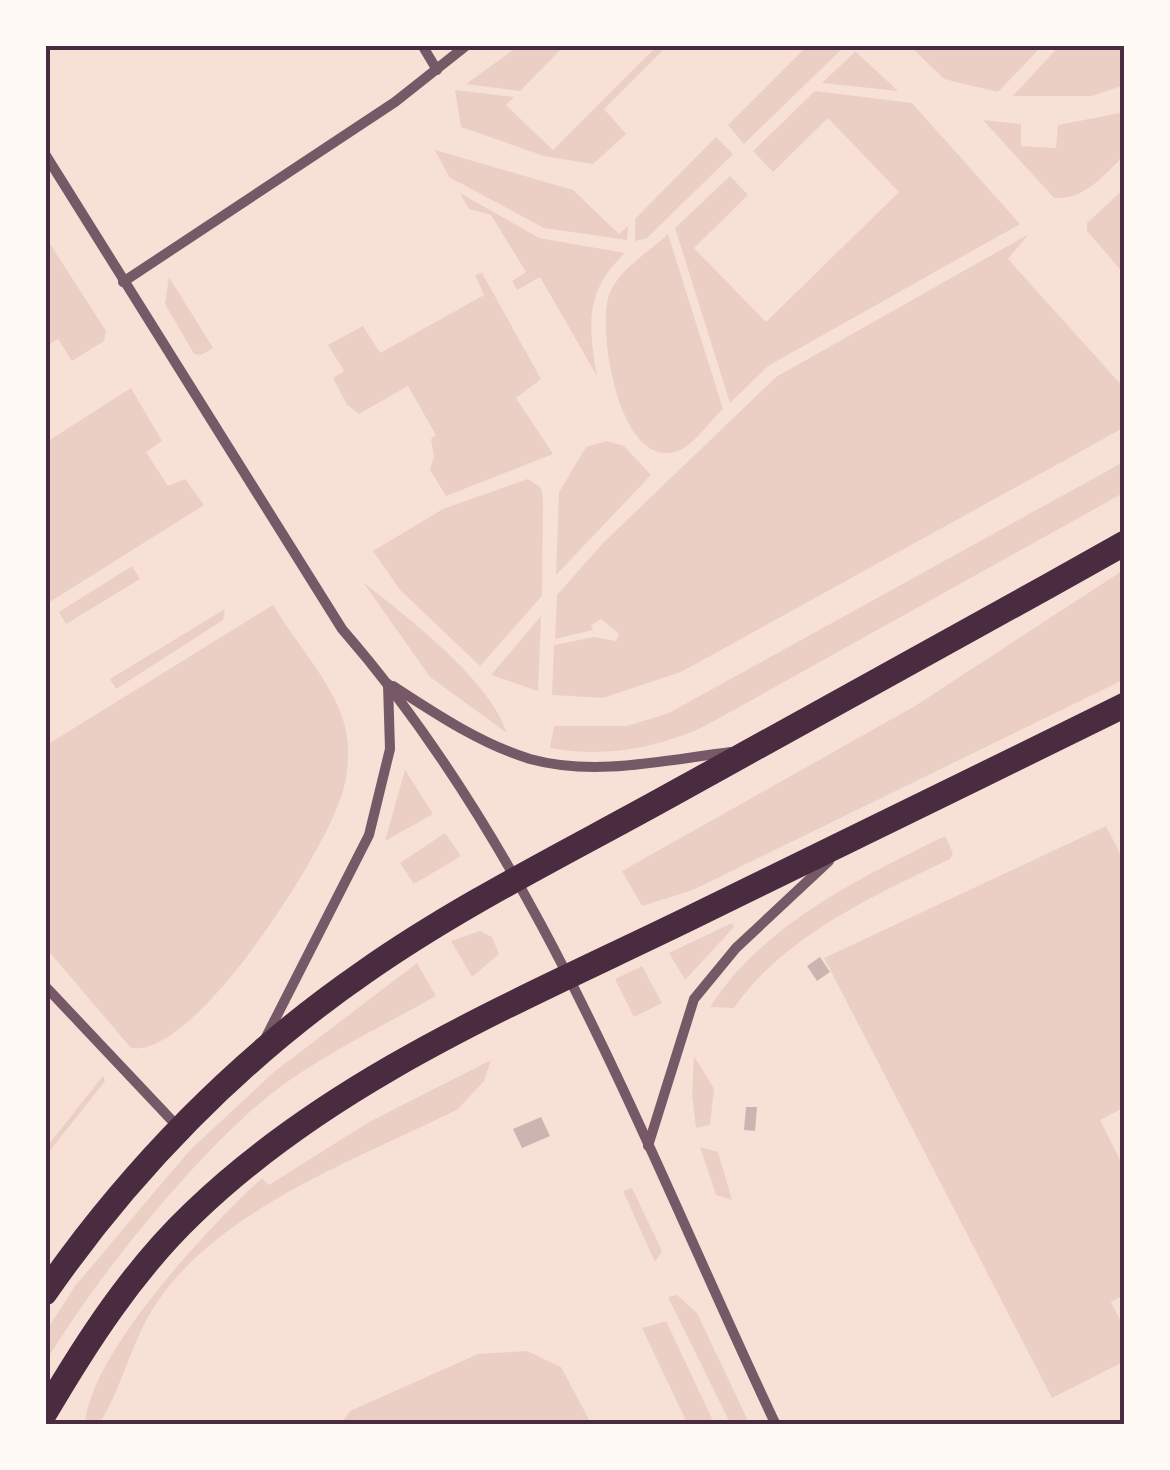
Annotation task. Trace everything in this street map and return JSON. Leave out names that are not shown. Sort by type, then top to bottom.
[{"type":"main road","points":[[45,1293],[119,1196],[180,1129],[257,1057],[363,973],[516,882],[1125,543]]},
{"type":"main road","points":[[45,1413],[107,1316],[147,1264],[190,1215],[293,1128],[472,1022],[1125,704]]},
{"type":"street","points":[[422,45],[438,70]]},
{"type":"street","points":[[124,282],[438,70],[467,45]]},
{"type":"street","points":[[45,154],[342,630],[388,683],[516,882],[567,978],[776,1425]]},
{"type":"street","points":[[388,683],[480,738],[530,758],[566,766],[614,766],[753,750]]},
{"type":"street","points":[[257,1057],[369,835],[390,749],[388,683]]},
{"type":"street","points":[[648,1148],[694,999],[736,948],[848,842]]},
{"type":"street","points":[[45,986],[180,1129]]},
{"type":"shaded area","points":[[520,45],[565,45],[520,91],[466,84]]},
{"type":"shaded area","points":[[658,45],[668,45],[604,109],[626,134],[593,164],[544,156],[461,127],[455,90],[514,97],[506,105],[553,150]]},
{"type":"shaded area","points":[[808,45],[846,45],[744,144],[728,125]]},
{"type":"shaded area","points":[[909,45],[1043,45],[998,92],[944,79]]},
{"type":"shaded area","points":[[1060,45],[1125,45],[1125,85],[1091,96],[1013,96]]},
{"type":"shaded area","points":[[856,52],[898,91],[822,83]]},
{"type":"shaded area","points":[[815,91],[912,103],[1020,224],[768,366],[730,403],[675,228],[730,176],[748,195],[694,248],[766,322],[899,192],[828,118],[773,172],[753,151]]},
{"type":"shaded area","points":[[1125,112],[1125,155],[1094,184],[1065,198],[1054,198],[983,120],[1021,124],[1021,146],[1056,148],[1058,125]]},
{"type":"shaded area","points":[[716,137],[733,154],[647,238],[635,241],[635,219]]},
{"type":"shaded area","points":[[435,150],[573,190],[619,234],[628,226],[627,240],[544,228],[449,177]]},
{"type":"shaded area","points":[[1125,188],[1125,275],[1087,231],[1087,223]]},
{"type":"shaded area","points":[[460,193],[539,238],[625,253],[602,281],[596,295],[591,324],[597,376],[540,277],[517,290],[512,281],[526,272],[491,215],[469,209]]},
{"type":"shaded area","points":[[668,234],[723,409],[684,448],[658,452],[641,440],[627,420],[617,394],[606,337],[606,313],[609,295],[619,278]]},
{"type":"shaded area","points":[[1029,234],[1008,259],[1125,389],[1125,427],[681,672],[603,698],[552,695],[554,645],[594,637],[616,641],[619,634],[601,619],[591,625],[593,630],[555,639],[557,595],[603,543],[776,377]]},
{"type":"shaded area","points":[[45,236],[106,331],[104,341],[72,361],[58,339],[45,347]]},
{"type":"shaded area","points":[[482,273],[541,379],[516,398],[553,454],[446,496],[430,470],[434,456],[431,439],[436,435],[408,386],[359,414],[347,405],[333,378],[344,371],[328,345],[363,326],[380,353],[484,295],[475,275]]},
{"type":"shaded area","points":[[169,277],[213,348],[201,355],[194,354],[165,304]]},
{"type":"shaded area","points":[[131,388],[162,441],[146,452],[168,486],[185,479],[204,505],[45,605],[45,443]]},
{"type":"shaded area","points":[[607,441],[624,446],[651,475],[556,575],[559,492],[586,447]]},
{"type":"shaded area","points":[[1125,461],[1125,492],[705,726],[668,741],[629,749],[590,752],[550,748],[554,726],[627,726],[669,713]]},
{"type":"shaded area","points":[[528,479],[541,488],[543,499],[542,596],[480,666],[400,590],[373,551],[443,509]]},
{"type":"shaded area","points":[[132,566],[140,579],[66,624],[59,612]]},
{"type":"shaded area","points":[[1125,569],[1125,679],[693,890],[642,906],[622,871],[915,706]]},
{"type":"shaded area","points":[[363,582],[424,631],[465,671],[497,712],[507,733],[430,677]]},
{"type":"shaded area","points":[[273,605],[339,708],[348,753],[341,798],[281,909],[219,990],[187,1022],[157,1043],[131,1048],[45,947],[45,746]]},
{"type":"shaded area","points":[[225,609],[223,620],[116,689],[110,679]]},
{"type":"shaded area","points":[[541,616],[538,691],[491,675]]},
{"type":"shaded area","points":[[405,770],[433,814],[385,841]]},
{"type":"shaded area","points":[[1106,826],[1125,863],[1125,1107],[1100,1120],[1125,1170],[1125,1295],[1111,1302],[1125,1329],[1125,1361],[1052,1398],[824,958]]},
{"type":"shaded area","points":[[445,833],[461,856],[414,884],[400,863]]},
{"type":"shaded area","points":[[945,836],[953,853],[950,859],[861,903],[804,939],[754,982],[734,1008],[710,1007],[757,951],[785,927],[847,887]]},
{"type":"shaded area","points":[[732,923],[734,927],[685,980],[669,953]]},
{"type":"shaded area","points":[[480,931],[492,937],[499,954],[472,977],[451,941]]},
{"type":"shaded area","points":[[417,963],[436,996],[310,1067],[242,1120],[179,1184],[118,1257],[45,1363],[45,1333],[75,1286],[190,1150],[274,1072]]},
{"type":"shaded area","points":[[642,966],[662,1003],[634,1017],[615,979]]},
{"type":"shaded area","points":[[694,1056],[714,1089],[710,1125],[696,1128],[692,1096]]},
{"type":"shaded area","points":[[491,1060],[484,1081],[458,1109],[295,1188],[218,1238],[185,1268],[158,1301],[99,1425],[85,1425],[92,1396],[107,1363],[129,1329],[184,1259],[262,1178],[269,1185],[369,1122]]},
{"type":"shaded area","points":[[103,1076],[105,1081],[45,1157],[45,1149]]},
{"type":"shaded area","points":[[700,1147],[718,1152],[732,1200],[716,1195]]},
{"type":"shaded area","points":[[632,1188],[662,1251],[655,1262],[623,1191]]},
{"type":"shaded area","points":[[677,1295],[697,1313],[750,1425],[731,1425],[668,1297]]},
{"type":"shaded area","points":[[666,1321],[715,1425],[688,1425],[642,1328]]},
{"type":"shaded area","points":[[527,1351],[561,1367],[592,1425],[340,1425],[350,1411],[478,1354]]},
{"type":"building","points":[[820,957],[830,972],[817,981],[807,966]]},
{"type":"building","points":[[746,1107],[757,1107],[755,1131],[744,1130]]},
{"type":"building","points":[[541,1117],[550,1136],[522,1148],[513,1129]]}]
